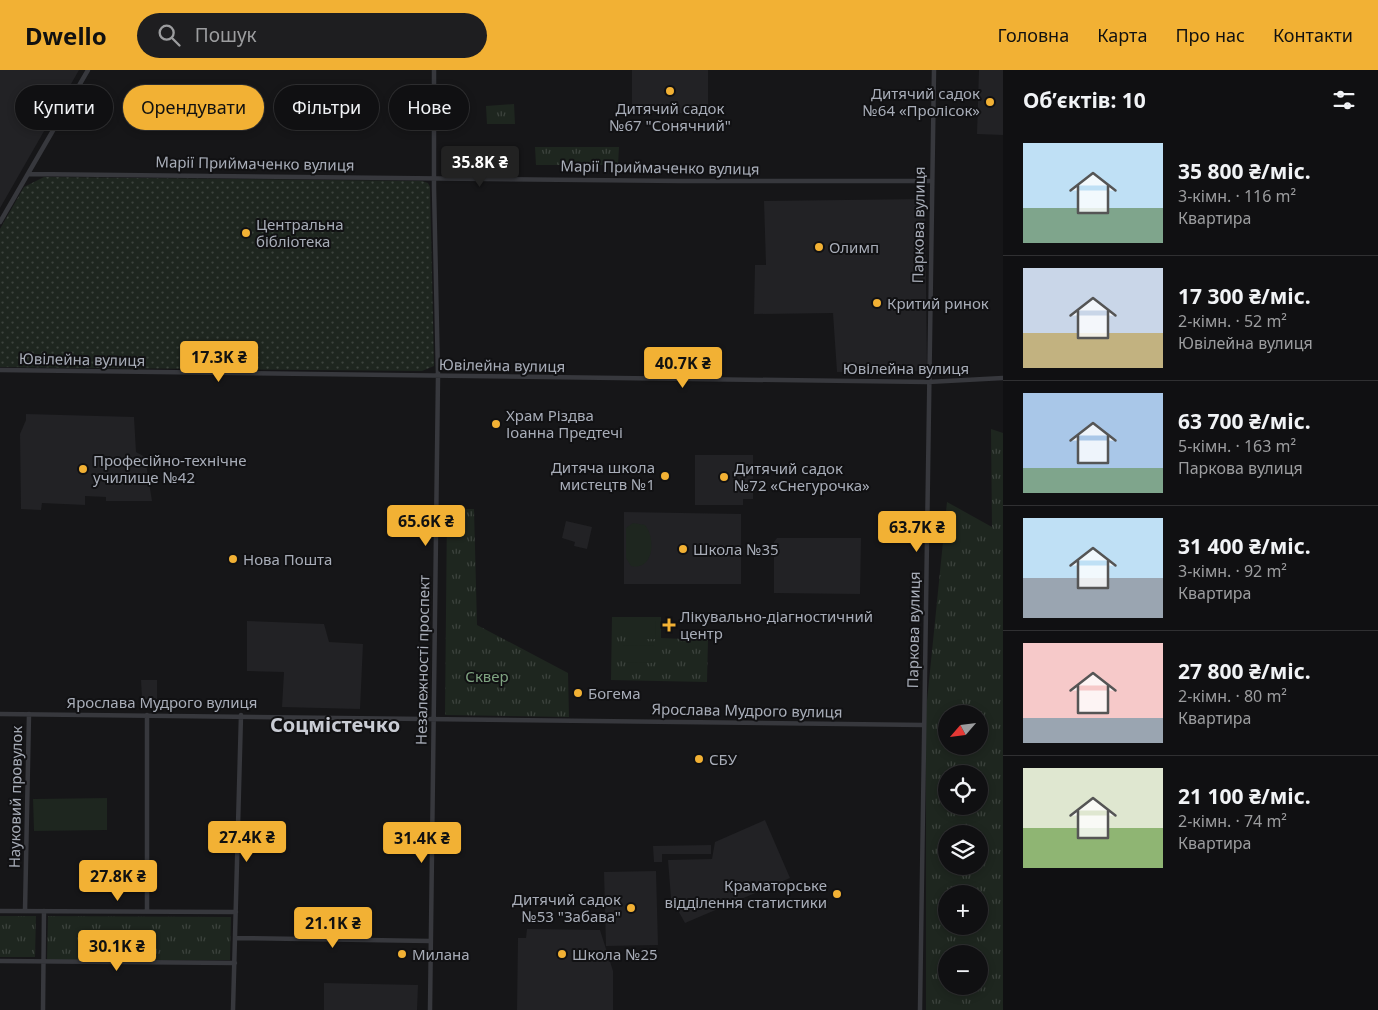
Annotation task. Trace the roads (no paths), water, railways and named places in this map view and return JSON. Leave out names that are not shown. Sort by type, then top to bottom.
[{"type":"street","points":[[0,222],[88,70]]},
{"type":"street","name":"Незалежності проспект","points":[[430,1010],[438,376],[434,70]]},
{"type":"street","name":"Паркова вулиця","points":[[920,1010],[934,70]]},
{"type":"street","name":"Марії Приймаченко вулиця","points":[[28,174],[932,181]]},
{"type":"street","name":"Ювілейна вулиця","points":[[0,370],[928,382],[1003,378]]},
{"type":"street","name":"Ярослава Мудрого вулиця","points":[[0,714],[241,715],[924,725]]},
{"type":"street","name":"Науковий провулок","points":[[25,911],[29,714]]},
{"type":"street","points":[[147,714],[147,911]]},
{"type":"street","points":[[233,1010],[241,715]]},
{"type":"street","points":[[0,911],[236,912]]},
{"type":"street","points":[[43,1010],[44,911]]},
{"type":"street","points":[[235,938],[430,940]]},
{"type":"street","points":[[0,961],[235,964]]},
{"type":"place","name":"Дитячий садок №67 \"Сонячний\"","points":[[670,91]]},
{"type":"place","name":"Дитячий садок №64 «Пролісок»","points":[[990,102]]},
{"type":"place","name":"Центральна бібліотека","points":[[246,233]]},
{"type":"place","name":"Олимп","points":[[819,247]]},
{"type":"place","name":"Критий ринок","points":[[877,303]]},
{"type":"place","name":"Храм Різдва Іоанна Предтечі","points":[[496,424]]},
{"type":"place","name":"Професійно-технічне училище №42","points":[[83,469]]},
{"type":"place","name":"Дитяча школа мистецтв №1","points":[[665,476]]},
{"type":"place","name":"Дитячий садок №72 «Снегурочка»","points":[[724,477]]},
{"type":"place","name":"Школа №35","points":[[683,549]]},
{"type":"place","name":"Нова Пошта","points":[[233,559]]},
{"type":"place","name":"Лікувально-діагностичний центр","points":[[669,625]]},
{"type":"place","name":"Богема","points":[[578,693]]},
{"type":"place","name":"СБУ","points":[[699,759]]},
{"type":"place","name":"Краматорське відділення статистики","points":[[837,894]]},
{"type":"place","name":"Дитячий садок №53 \"Забава\"","points":[[631,908]]},
{"type":"place","name":"Милана","points":[[402,954]]},
{"type":"place","name":"Школа №25","points":[[562,954]]},
{"type":"district","name":"Соцмістечко","points":[[335,724]]},
{"type":"park label","name":"Сквер","points":[[487,676]]}]
